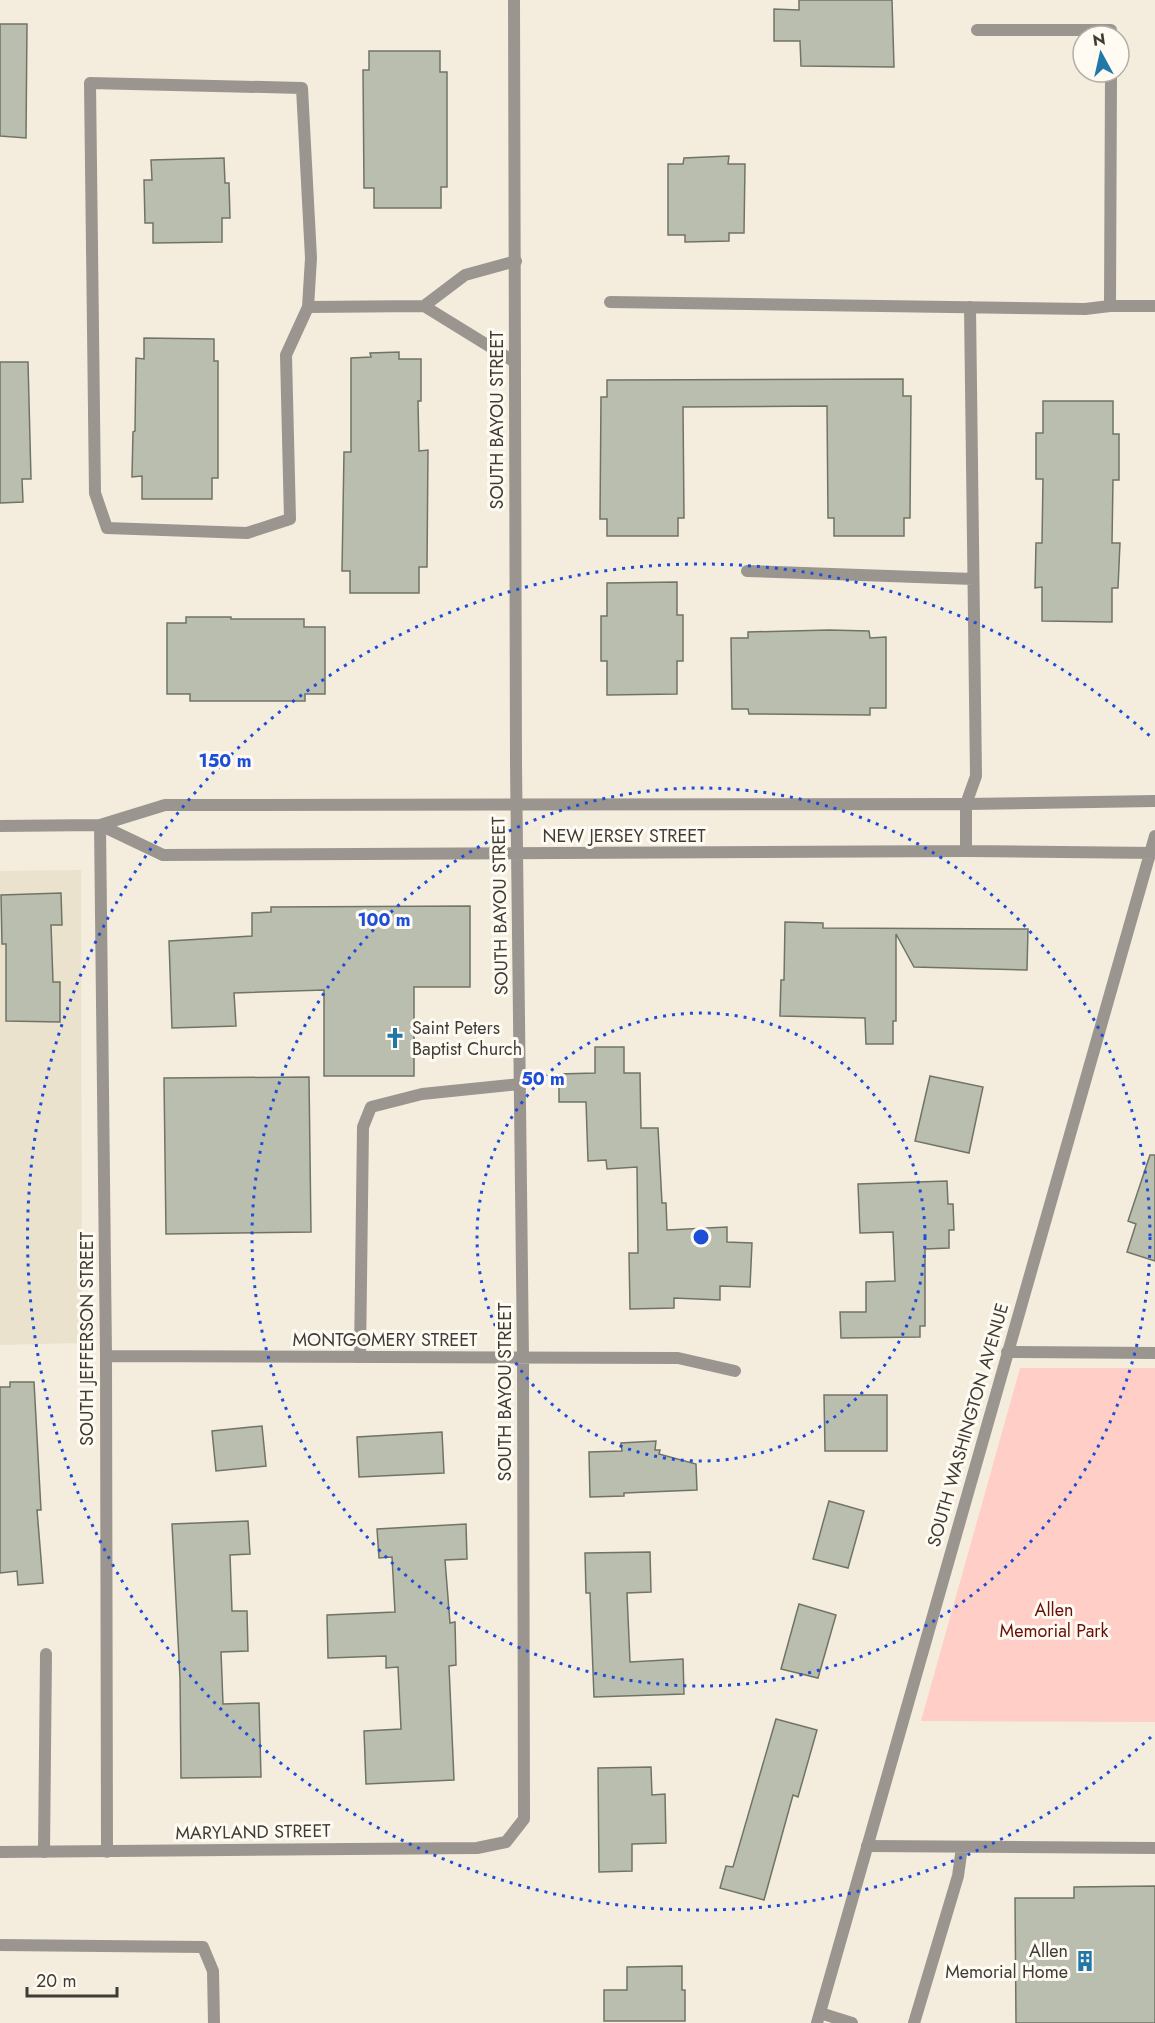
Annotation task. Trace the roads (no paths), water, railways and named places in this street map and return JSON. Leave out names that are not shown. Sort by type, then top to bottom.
[{"type":"street","name":"SOUTH BAYOU STREET","points":[[506,1842],[524,1819],[524,1358],[517,854],[514,0]]},
{"type":"street","points":[[976,30],[1071,30]]},
{"type":"street","points":[[90,83],[302,88],[311,258],[308,307],[286,355],[290,519],[247,533],[107,528],[95,493],[90,83]]},
{"type":"street","points":[[1110,306],[1111,84]]},
{"type":"street","points":[[424,306],[465,275],[516,261]]},
{"type":"street","points":[[610,302],[1085,309],[1110,306],[1155,306]]},
{"type":"street","points":[[308,307],[424,306],[515,362]]},
{"type":"street","points":[[966,851],[966,804],[976,776],[970,307]]},
{"type":"street","points":[[747,571],[973,579]]},
{"type":"street","name":"NEW JERSEY STREET","points":[[0,826],[100,825],[165,805],[966,804],[1155,801]]},
{"type":"street","name":"NEW JERSEY STREET","points":[[100,825],[163,855],[966,851],[1153,853]]},
{"type":"street","name":"SOUTH JEFFERSON STREET","points":[[100,825],[106,1356],[107,1852]]},
{"type":"street","name":"SOUTH WASHINGTON AVENUE","points":[[818,2018],[1007,1352],[1153,853],[1155,836]]},
{"type":"street","points":[[360,1358],[363,1127],[371,1107],[422,1094],[520,1084]]},
{"type":"street","points":[[1007,1352],[1155,1353]]},
{"type":"street","name":"MONTGOMERY STREET","points":[[106,1356],[678,1358],[735,1371]]},
{"type":"street","points":[[44,1852],[46,1654]]},
{"type":"street","name":"MARYLAND STREET","points":[[0,1852],[477,1848],[506,1842]]},
{"type":"street","points":[[867,1846],[1155,1848]]},
{"type":"street","points":[[914,2023],[958,1876],[962,1847]]},
{"type":"street","points":[[0,1945],[203,1947],[213,1971],[214,2023]]},
{"type":"street","points":[[818,2018],[852,2023]]},
{"type":"place","name":"Saint Peters Baptist Church","points":[[395,1038]]},
{"type":"place","name":"Allen Memorial Home","points":[[1085,1961]]},
{"type":"park label","name":"Allen Memorial Park","points":[[1054,1620]]}]
